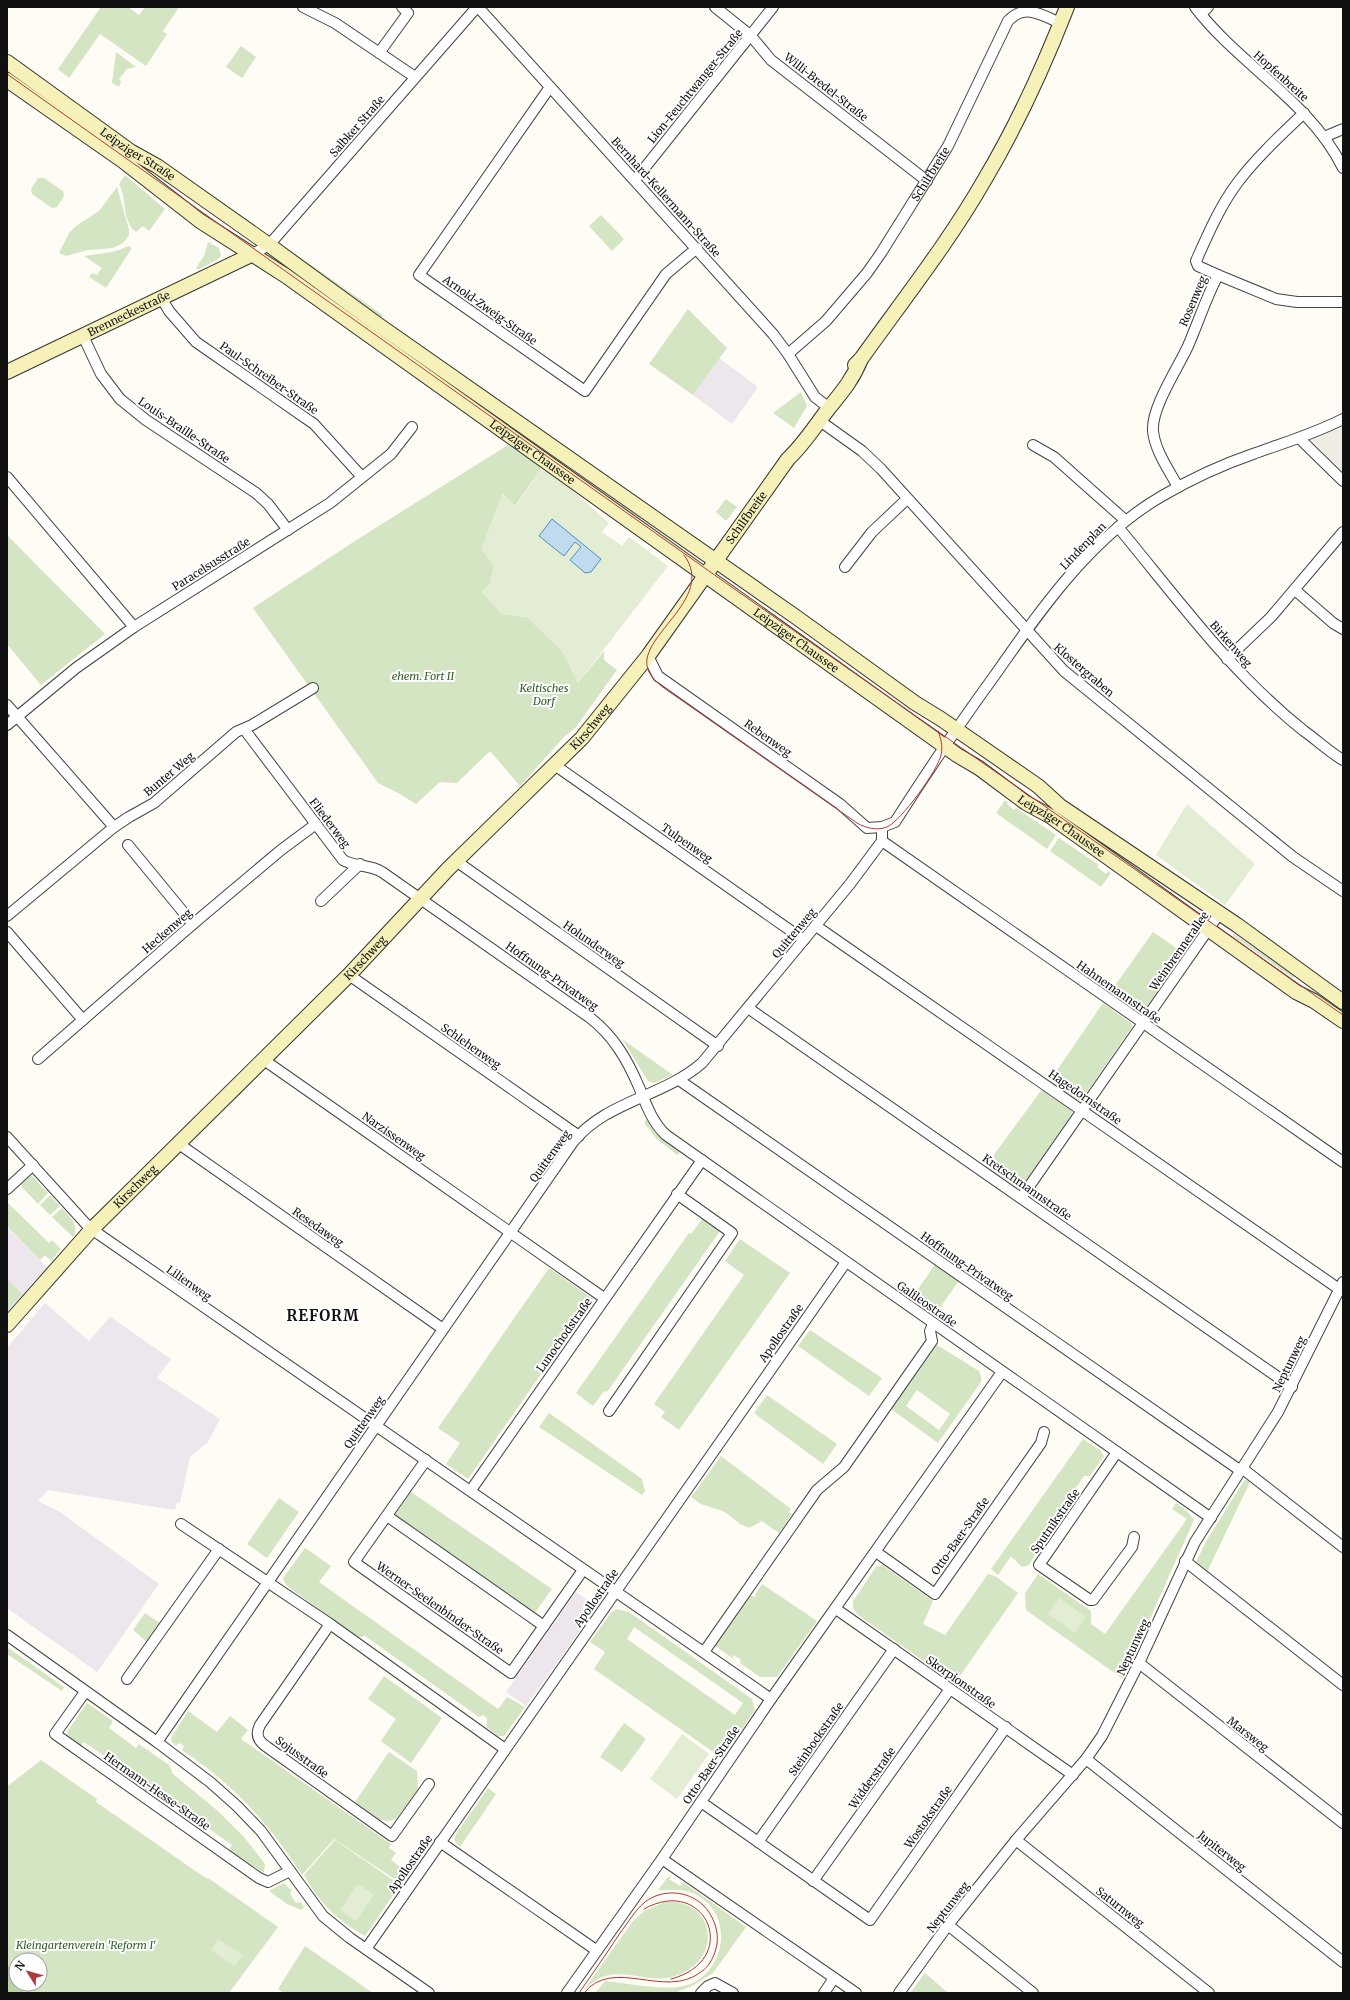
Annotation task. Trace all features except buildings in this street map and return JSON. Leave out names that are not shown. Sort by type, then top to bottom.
[{"type":"main road","name":"Schilfbreite","points":[[788,459],[794,441],[825,405],[846,373],[861,359],[953,229],[985,180],[1013,128],[1067,7]]},
{"type":"main road","name":"Leipziger Straße","points":[[7,62],[130,151],[157,166],[269,245]]},
{"type":"main road","name":"Leipziger Straße","points":[[7,80],[123,161],[197,219],[251,255]]},
{"type":"main road","name":"Leipziger Chaussee","points":[[269,245],[408,347],[575,464],[603,481],[915,703],[956,729],[1038,786],[1060,806],[1219,914],[1343,1002]]},
{"type":"main road","name":"Leipziger Chaussee","points":[[251,255],[286,276],[519,440],[595,498],[1026,803],[1062,825],[1296,992],[1314,1001],[1343,1021]]},
{"type":"main road","name":"Brenneckestraße","points":[[7,372],[251,255]]},
{"type":"main road","name":"Schilfbreite","points":[[704,576],[788,459],[802,446],[820,421],[825,405]]},
{"type":"main road","name":"Kirschweg","points":[[7,1325],[92,1229],[349,975],[456,861],[556,766],[596,723],[648,656],[704,576]]},
{"type":"street","points":[[303,7],[335,23],[415,77]]},
{"type":"street","points":[[379,53],[408,13],[402,7]]},
{"type":"street","name":"Salbker Straße","points":[[251,255],[269,245],[477,7]]},
{"type":"street","name":"Bernhard-Kellermann-Straße","points":[[477,7],[697,248],[773,334],[788,354],[814,397],[825,405]]},
{"type":"street","name":"Willi-Bredel-Straße","points":[[715,7],[751,36],[771,60],[927,181]]},
{"type":"street","name":"Lion-Feuchtwanger-Straße","points":[[635,180],[773,7]]},
{"type":"street","name":"Hopfenbreite","points":[[1201,9],[1228,44],[1304,113],[1324,137],[1343,168]]},
{"type":"street","name":"Schilfbreite","points":[[788,354],[826,321],[867,273],[948,146],[1008,21],[1015,14],[1033,11],[1060,23]]},
{"type":"street","name":"Arnold-Zweig-Straße","points":[[550,87],[419,275],[585,391],[666,274],[697,248]]},
{"type":"street","name":"Rosenweg","points":[[1178,487],[1156,442],[1153,432],[1154,421],[1218,275],[1198,266],[1196,262],[1216,218],[1231,192],[1249,168],[1304,113]]},
{"type":"street","points":[[1324,137],[1343,129]]},
{"type":"street","points":[[1218,275],[1263,296],[1276,299],[1304,302],[1343,302]]},
{"type":"street","name":"Paul-Schreiber-Straße","points":[[162,299],[169,311],[196,342],[314,424],[362,477]]},
{"type":"street","name":"Louis-Braille-Straße","points":[[83,336],[101,374],[120,399],[146,420],[256,493],[274,510],[288,530]]},
{"type":"street","name":"Lindenplan","points":[[946,745],[1026,631],[1090,554],[1122,524],[1178,487],[1233,461],[1299,438],[1343,420]]},
{"type":"street","name":"Klostergraben","points":[[820,421],[862,450],[1026,631],[1067,674],[1293,856],[1343,891]]},
{"type":"street","name":"Paracelsusstraße","points":[[7,725],[76,668],[134,627],[330,503],[391,454],[412,427]]},
{"type":"street","points":[[1299,438],[1343,481]]},
{"type":"street","name":"Birkenweg","points":[[1033,445],[1054,457],[1122,524],[1227,659],[1267,700],[1343,760]]},
{"type":"street","points":[[7,477],[134,627]]},
{"type":"street","points":[[845,567],[872,532],[907,499]]},
{"type":"street","points":[[1227,659],[1263,625],[1295,590],[1343,532]]},
{"type":"street","points":[[1295,590],[1333,623],[1343,629]]},
{"type":"street","name":"Rebenweg","points":[[648,656],[658,676],[840,804],[867,828],[882,827]]},
{"type":"street","name":"Bunter Weg","points":[[7,916],[114,827],[154,803],[236,732],[244,729],[313,688]]},
{"type":"street","points":[[7,705],[114,827]]},
{"type":"street","name":"Fliederweg","points":[[244,729],[343,860],[349,863],[360,864],[378,870],[420,899]]},
{"type":"street","points":[[882,841],[882,827],[895,822],[946,745]]},
{"type":"street","name":"Tulpenweg","points":[[556,766],[804,940]]},
{"type":"street","name":"Heckenweg","points":[[38,1059],[193,924],[289,843],[316,824]]},
{"type":"street","name":"Quittenweg","points":[[157,1742],[578,1136],[607,1114],[679,1080],[702,1063],[718,1046],[816,926],[882,841]]},
{"type":"street","name":"Hahnemannstraße","points":[[882,841],[1343,1162]]},
{"type":"street","points":[[128,845],[193,924]]},
{"type":"street","name":"Holunderweg","points":[[456,861],[718,1046]]},
{"type":"street","points":[[321,901],[360,864]]},
{"type":"street","name":"Hoffnung-Privatweg","points":[[420,899],[602,1028],[621,1051],[643,1097]]},
{"type":"street","name":"Weinbrennerallee","points":[[1021,1198],[1219,914]]},
{"type":"street","name":"Hagedornstraße","points":[[816,926],[1082,1110],[1341,1285]]},
{"type":"street","points":[[7,932],[83,1020]]},
{"type":"street","name":"Schlehenweg","points":[[349,975],[578,1136]]},
{"type":"street","name":"Kretschmannstraße","points":[[748,1008],[1292,1387]]},
{"type":"street","name":"Narzissenweg","points":[[264,1060],[604,1298]]},
{"type":"street","name":"Hoffnung-Privatweg","points":[[679,1080],[1242,1470],[1343,1547]]},
{"type":"street","name":"Galileostraße","points":[[643,1097],[651,1116],[662,1131],[933,1324],[1211,1518]]},
{"type":"street","name":"Lilienweg","points":[[7,1137],[92,1229],[375,1427]]},
{"type":"street","name":"Resedaweg","points":[[178,1144],[443,1329]]},
{"type":"street","name":"Lunochodstraße","points":[[472,1490],[604,1298],[702,1160]]},
{"type":"street","points":[[7,1189],[33,1165]]},
{"type":"street","points":[[609,1411],[732,1234],[677,1194]]},
{"type":"street","name":"Apollostraße","points":[[366,1949],[846,1262]]},
{"type":"street","name":"Neptunweg","points":[[899,1993],[948,1925],[1016,1840],[1086,1759],[1115,1713],[1185,1561],[1199,1534],[1211,1518],[1278,1412],[1292,1387],[1341,1285]]},
{"type":"street","points":[[704,1652],[817,1490],[844,1467],[876,1422],[932,1341],[930,1330],[933,1324]]},
{"type":"street","name":"Otto-Baer-Straße","points":[[567,1993],[596,1950],[662,1859],[771,1699],[1002,1372]]},
{"type":"street","points":[[375,1427],[472,1490],[583,1570],[771,1699]]},
{"type":"street","name":"Otto-Baer-Straße","points":[[876,1552],[935,1594],[1041,1443],[1044,1432]]},
{"type":"street","name":"Sputnikstraße","points":[[1117,1452],[1039,1565],[1090,1600],[1093,1600],[1132,1546],[1134,1536]]},
{"type":"street","name":"Werner-Seelenbinder-Straße","points":[[426,1460],[354,1562],[511,1673],[583,1570]]},
{"type":"street","points":[[387,1516],[544,1626]]},
{"type":"street","points":[[181,1524],[330,1624],[505,1749]]},
{"type":"street","points":[[127,1679],[219,1549]]},
{"type":"street","points":[[1185,1561],[1343,1685]]},
{"type":"street","name":"Skorpionstraße","points":[[836,1609],[1006,1727],[1072,1775]]},
{"type":"street","name":"Sojusstraße","points":[[330,1624],[260,1725],[257,1734],[259,1740],[267,1748],[392,1836],[429,1784]]},
{"type":"street","points":[[7,1635],[157,1742],[210,1782],[237,1806],[261,1831],[323,1916],[366,1949],[429,1993]]},
{"type":"street","name":"Steinbockstraße","points":[[758,1842],[894,1649]]},
{"type":"street","name":"Marsweg","points":[[1139,1663],[1343,1823]]},
{"type":"street","name":"Widderstraße","points":[[813,1881],[950,1689]]},
{"type":"street","name":"Hermann-Hesse-Straße","points":[[85,1692],[55,1734],[260,1878],[268,1882],[290,1871]]},
{"type":"street","name":"Wostokstraße","points":[[813,1881],[870,1920],[1006,1727]]},
{"type":"street","name":"Jupiterweg","points":[[1086,1759],[1343,1962]]},
{"type":"street","points":[[701,1802],[813,1881]]},
{"type":"street","name":"Saturnweg","points":[[1016,1840],[1209,1993]]},
{"type":"street","points":[[440,1842],[596,1950]]},
{"type":"street","points":[[662,1859],[856,1993]]},
{"type":"street","points":[[948,1925],[1033,1993]]},
{"type":"street","points":[[824,1993],[834,1978]]},
{"type":"street","points":[[701,1993],[708,1986],[715,1983],[720,1984],[733,1993]]},
{"type":"shaded area","points":[[719,358],[758,387],[732,424],[693,395]]},
{"type":"shaded area","points":[[1343,424],[1342,471],[1311,440],[1313,437],[1333,430]]},
{"type":"shaded area","points":[[7,1227],[47,1267],[7,1313]]},
{"type":"shaded area","points":[[45,1303],[89,1341],[110,1317],[112,1318],[171,1359],[157,1378],[220,1419],[208,1442],[190,1457],[180,1503],[177,1503],[175,1510],[48,1490],[38,1501],[60,1512],[159,1584],[97,1672],[7,1608],[7,1348]]},
{"type":"shaded area","points":[[576,1592],[597,1607],[526,1706],[506,1692]]},
{"type":"green space","points":[[101,7],[128,7],[139,15],[145,7],[176,7],[178,9],[163,31],[167,34],[146,66],[100,34],[69,78],[58,69]]},
{"type":"green space","points":[[241,46],[256,57],[242,78],[226,67]]},
{"type":"green space","points":[[116,52],[136,67],[127,69],[119,79],[121,82],[119,87],[112,83]]},
{"type":"green space","points":[[125,175],[165,209],[149,231],[143,226],[136,232],[129,222],[119,184]]},
{"type":"green space","points":[[38,178],[44,178],[63,191],[64,196],[57,207],[52,208],[32,194],[31,189]]},
{"type":"green space","points":[[117,187],[129,230],[129,235],[123,243],[113,248],[88,250],[66,256],[59,253],[69,233],[76,226],[99,211]]},
{"type":"green space","points":[[601,215],[624,239],[612,251],[589,226]]},
{"type":"green space","points":[[208,242],[219,248],[221,256],[198,270],[196,268],[204,256]]},
{"type":"green space","points":[[129,246],[132,248],[106,288],[89,277],[92,273],[97,275],[102,268],[84,256],[113,252]]},
{"type":"green space","points":[[288,249],[383,315],[380,320],[286,250]]},
{"type":"green space","points":[[688,309],[727,348],[693,395],[649,364]]},
{"type":"green space","points":[[801,392],[807,406],[794,428],[773,413]]},
{"type":"green space","name":"ehem. Fort II","points":[[508,445],[542,467],[515,506],[503,494],[494,567],[490,583],[501,614],[527,617],[563,652],[578,683],[604,651],[604,660],[617,670],[576,727],[564,737],[520,786],[490,751],[457,783],[440,782],[416,804],[378,783],[253,608],[358,539]]},
{"type":"green space","points":[[542,467],[574,492],[609,523],[602,532],[622,546],[629,537],[668,566],[578,683],[563,652],[527,617],[501,614],[482,592],[490,583],[494,567],[481,549],[502,494],[516,506]]},
{"type":"green space","points":[[726,499],[737,507],[726,521],[716,512]]},
{"type":"green space","points":[[7,535],[105,634],[41,685],[7,644]]},
{"type":"green space","points":[[1005,800],[1014,810],[1016,808],[1056,835],[1047,849],[996,813]]},
{"type":"green space","points":[[1187,804],[1255,864],[1225,905],[1156,855]]},
{"type":"green space","points":[[1059,838],[1099,865],[1097,867],[1106,874],[1108,871],[1111,873],[1101,887],[1050,851]]},
{"type":"green space","points":[[1153,932],[1179,950],[1162,973],[1168,977],[1143,1012],[1138,1014],[1109,994]]},
{"type":"green space","points":[[1234,934],[1294,976],[1293,978],[1233,936]]},
{"type":"green space","points":[[1103,1003],[1132,1024],[1132,1027],[1081,1100],[1076,1100],[1049,1082]]},
{"type":"green space","points":[[622,1039],[673,1075],[654,1083],[648,1081]]},
{"type":"green space","points":[[1043,1088],[1071,1109],[1072,1114],[1021,1187],[1016,1189],[985,1167]]},
{"type":"green space","points":[[647,1119],[659,1135],[680,1152],[677,1155],[657,1139],[644,1123]]},
{"type":"green space","points":[[31,1175],[48,1193],[38,1204],[20,1185]]},
{"type":"green space","points":[[50,1195],[60,1206],[50,1215],[40,1205]]},
{"type":"green space","points":[[8,1203],[49,1243],[52,1240],[61,1249],[51,1261],[45,1255],[40,1260],[7,1226]]},
{"type":"green space","points":[[62,1208],[75,1225],[73,1237],[52,1217]]},
{"type":"green space","points":[[702,1219],[720,1231],[607,1392],[604,1391],[593,1406],[576,1393],[689,1233],[691,1234]]},
{"type":"green space","points":[[740,1239],[790,1273],[679,1430],[661,1417],[665,1412],[654,1404],[744,1275],[725,1261]]},
{"type":"green space","points":[[936,1263],[958,1279],[958,1282],[935,1315],[912,1298]]},
{"type":"green space","points":[[549,1268],[593,1299],[468,1479],[446,1464],[460,1443],[438,1428]]},
{"type":"green space","points":[[7,1279],[22,1294],[7,1311]]},
{"type":"green space","points":[[810,1330],[882,1378],[869,1396],[798,1346]]},
{"type":"green space","points":[[937,1345],[979,1371],[981,1376],[981,1382],[938,1443],[891,1409]],"holes":[[[917,1390],[950,1414],[939,1430],[906,1406]]]},
{"type":"green space","points":[[767,1395],[837,1444],[823,1464],[754,1413]]},
{"type":"green space","points":[[549,1413],[642,1479],[645,1491],[642,1495],[539,1427]]},
{"type":"green space","points":[[1083,1439],[1100,1450],[1104,1456],[1090,1476],[1084,1476],[1034,1548],[1037,1551],[1029,1565],[1022,1567],[1011,1556],[998,1575],[991,1569]]},
{"type":"green space","points":[[721,1456],[791,1509],[789,1512],[792,1514],[779,1533],[762,1521],[749,1528],[740,1524],[725,1512],[701,1504],[691,1497]]},
{"type":"green space","points":[[1248,1479],[1251,1480],[1206,1574],[1194,1566],[1208,1538],[1244,1481]]},
{"type":"green space","points":[[411,1492],[552,1589],[534,1614],[395,1515]]},
{"type":"green space","points":[[279,1498],[299,1512],[267,1558],[247,1544]]},
{"type":"green space","points":[[1176,1503],[1187,1511],[1194,1520],[1123,1679],[1026,1610],[1025,1593],[1038,1574],[1091,1611],[1091,1624],[1105,1634],[1187,1519],[1172,1509]]},
{"type":"green space","points":[[305,1548],[331,1566],[319,1582],[498,1709],[507,1697],[525,1707],[504,1736],[498,1736],[487,1727],[487,1718],[483,1715],[479,1717],[365,1636],[358,1638],[286,1585],[283,1578]]},
{"type":"green space","points":[[882,1565],[933,1601],[923,1624],[945,1635],[988,1574],[995,1576],[1018,1593],[955,1683],[858,1615],[853,1608],[853,1601],[876,1567]]},
{"type":"green space","points":[[762,1584],[817,1621],[777,1677],[760,1677],[740,1663],[741,1660],[734,1655],[732,1658],[714,1645],[749,1595],[754,1597]]},
{"type":"green space","points":[[1059,1598],[1086,1617],[1075,1633],[1048,1614]]},
{"type":"green space","points":[[617,1609],[629,1612],[752,1699],[755,1710],[722,1758],[594,1669],[605,1652],[590,1642],[611,1613]],"holes":[[[634,1627],[743,1703],[735,1715],[627,1639]]]},
{"type":"green space","points":[[145,1613],[160,1623],[147,1642],[133,1630]]},
{"type":"green space","points":[[7,1647],[64,1687],[62,1691],[7,1654]]},
{"type":"green space","points":[[384,1676],[442,1718],[411,1763],[381,1741],[396,1719],[368,1699]]},
{"type":"green space","points":[[87,1703],[113,1721],[109,1728],[136,1748],[139,1744],[169,1765],[173,1774],[218,1811],[244,1837],[265,1864],[264,1873],[229,1850],[232,1845],[159,1794],[152,1795],[130,1780],[133,1776],[84,1742],[81,1746],[68,1736],[67,1732]]},
{"type":"green space","points":[[188,1711],[217,1732],[230,1716],[248,1730],[241,1739],[391,1844],[389,1848],[396,1853],[391,1860],[409,1874],[402,1884],[334,1839],[302,1875],[263,1821],[249,1806],[218,1777],[182,1750],[184,1746],[179,1743],[176,1746],[172,1742],[171,1738]]},
{"type":"green space","points":[[624,1723],[646,1739],[622,1772],[600,1757]]},
{"type":"green space","points":[[682,1734],[709,1754],[677,1799],[650,1779]]},
{"type":"green space","points":[[389,1752],[417,1771],[418,1789],[397,1818],[390,1821],[380,1820],[355,1802]]},
{"type":"green space","name":"Kleingartenverein 'Reform I'","points":[[41,1760],[97,1799],[96,1802],[278,1927],[229,1993],[24,1993],[48,1992],[48,1952],[8,1952],[8,1965],[7,1963],[7,1784],[9,1785]]},
{"type":"green space","points":[[488,1788],[496,1794],[460,1847],[454,1840],[456,1834]]},
{"type":"green space","points":[[335,1840],[400,1885],[365,1936],[346,1924],[322,1902],[304,1875]]},
{"type":"green space","points":[[672,1875],[669,1879],[680,1886],[683,1882],[746,1927],[713,1973],[694,1985],[674,1993],[595,1993],[605,1981],[666,1988],[684,1986],[698,1980],[710,1970],[717,1957],[721,1942],[720,1928],[716,1914],[707,1902],[693,1893],[679,1890],[658,1890],[667,1878]]},
{"type":"green space","points":[[284,1883],[292,1891],[290,1893],[296,1903],[301,1902],[304,1907],[301,1910],[287,1904],[269,1891]]},
{"type":"green space","points":[[358,1884],[374,1895],[356,1921],[340,1910]]},
{"type":"green space","points":[[665,1902],[681,1903],[693,1909],[702,1917],[707,1928],[708,1941],[704,1953],[696,1964],[683,1973],[672,1977],[652,1978],[615,1974],[605,1976],[593,1982],[583,1991],[633,1921],[644,1911]]},
{"type":"green space","points":[[218,1939],[243,1955],[235,1966],[211,1950]]},
{"type":"green space","points":[[305,1946],[373,1993],[284,1993],[278,1989]]},
{"type":"green space","points":[[7,1963],[8,1992],[24,1993],[7,1993]]},
{"type":"green space","points":[[925,1973],[948,1993],[910,1993]]},
{"type":"water","points":[[552,519],[601,559],[591,572],[585,573],[570,560],[581,547],[575,542],[564,556],[539,536]]},
{"type":"tram line","points":[[7,74],[733,588],[1343,1015]]},
{"type":"tram line","points":[[684,555],[692,572],[690,587],[683,603],[652,646],[647,659],[649,672],[665,689],[857,823],[879,829],[887,827],[893,823],[909,806],[933,772],[941,755],[941,740],[938,731]]},
{"type":"tram line","points":[[579,1993],[620,1933],[641,1905],[645,1902],[667,1893],[682,1894],[697,1900],[710,1913],[716,1928],[717,1944],[712,1960],[701,1972],[687,1979],[672,1982],[624,1977],[609,1978],[596,1983],[584,1993]]},
{"type":"tram line","points":[[644,1909],[666,1901],[684,1902],[699,1911],[708,1924],[710,1939],[706,1955],[693,1969],[671,1979]]},
{"type":"district","name":"REFORM","points":[[323,1316]]},
{"type":"park label","name":"Keltisches Dorf","points":[[544,694]]}]
